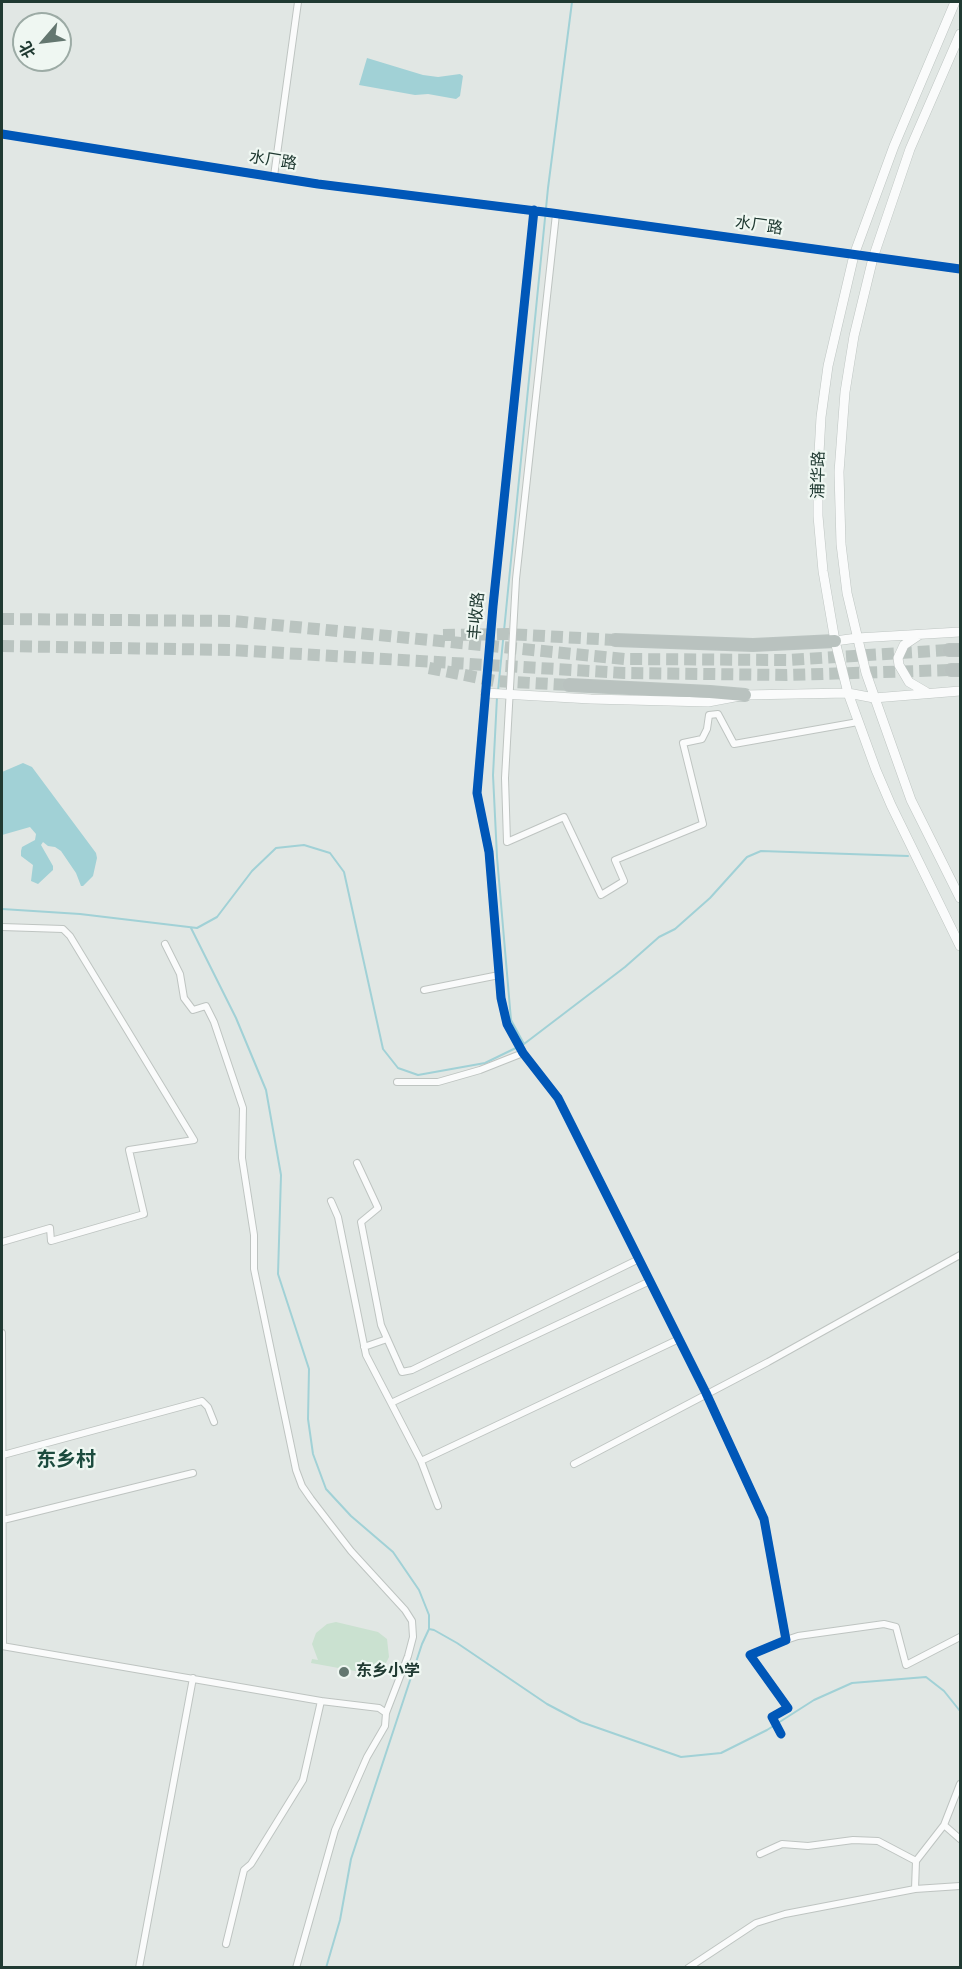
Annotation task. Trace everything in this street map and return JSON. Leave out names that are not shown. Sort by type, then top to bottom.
[{"type":"highway","points":[[615,640],[753,645],[835,641]]},
{"type":"highway","points":[[569,685],[745,695]]},
{"type":"main road","name":"浦华路","points":[[956,2],[894,146],[854,255],[828,366],[821,417],[818,516],[823,571],[835,641],[848,693],[876,770],[913,852],[960,946]]},
{"type":"main road","name":"浦华路","points":[[960,34],[910,149],[873,258],[854,336],[845,392],[838,472],[841,544],[847,593],[874,698],[911,800],[960,898]]},
{"type":"main road","points":[[835,641],[960,632]]},
{"type":"main road","points":[[921,634],[904,645],[898,658],[899,665],[901,672],[909,682],[922,691],[933,693]]},
{"type":"main road","points":[[485,693],[708,702],[745,695],[848,693],[874,698],[960,692]]},
{"type":"street","points":[[274,176],[298,2]]},
{"type":"street","name":"水厂路","points":[[2,134],[328,185],[554,213],[873,258]]},
{"type":"street","name":"丰收路","points":[[538,211],[485,693],[477,793],[489,852],[501,998],[507,1024],[524,1053],[558,1098],[706,1393],[764,1519],[786,1640]]},
{"type":"street","points":[[554,213],[516,579],[505,778],[507,842],[564,817],[601,895],[624,881],[615,860],[703,824],[682,743],[702,739],[707,729],[709,716],[718,714],[734,744],[858,722]]},
{"type":"street","points":[[873,258],[960,269]]},
{"type":"street","points":[[2,927],[63,929],[70,936],[194,1140],[129,1150],[144,1214],[51,1241],[50,1228],[2,1242]]},
{"type":"street","points":[[165,944],[180,974],[184,998],[192,1010],[206,1006],[214,1022],[243,1108],[242,1158],[254,1235],[254,1269],[296,1470],[302,1486],[311,1499],[351,1551],[405,1610],[412,1621],[413,1637],[386,1713],[385,1726],[367,1757],[335,1830],[296,1968]]},
{"type":"street","points":[[424,990],[499,975]]},
{"type":"street","points":[[397,1082],[438,1082],[480,1070],[524,1053]]},
{"type":"street","points":[[357,1163],[378,1208],[361,1222],[381,1326],[402,1372],[412,1370],[639,1259]]},
{"type":"street","points":[[331,1202],[338,1217],[366,1355],[421,1461],[438,1506]]},
{"type":"street","points":[[574,1464],[778,1356],[960,1255]]},
{"type":"street","points":[[391,1403],[650,1281]]},
{"type":"street","points":[[2,1333],[2,1646],[321,1701],[379,1707],[386,1713]]},
{"type":"street","points":[[364,1347],[387,1339]]},
{"type":"street","points":[[421,1461],[679,1339]]},
{"type":"street","points":[[3,1455],[202,1401],[208,1407],[214,1422]]},
{"type":"street","points":[[3,1520],[193,1473]]},
{"type":"street","points":[[781,1734],[772,1717],[788,1708],[750,1655],[798,1636],[884,1624],[896,1627],[906,1665],[960,1637]]},
{"type":"street","points":[[139,1968],[193,1678]]},
{"type":"street","points":[[226,1944],[244,1870],[251,1864],[303,1780],[321,1701]]},
{"type":"street","points":[[915,1889],[916,1860],[944,1825],[960,1785]]},
{"type":"street","points":[[944,1825],[960,1839]]},
{"type":"street","points":[[760,1854],[782,1844],[808,1846],[853,1840],[878,1841],[916,1860]]},
{"type":"street","points":[[688,1968],[756,1923],[785,1914],[915,1889],[960,1886]]},
{"type":"green space","points":[[336,1622],[378,1632],[387,1639],[389,1657],[378,1670],[377,1675],[311,1663],[312,1659],[318,1660],[312,1644],[316,1633],[327,1624]]},
{"type":"water","points":[[367,58],[423,75],[438,77],[460,74],[463,76],[460,96],[456,99],[428,94],[415,95],[359,85]]},
{"type":"water","points":[[23,763],[32,767],[96,853],[93,876],[83,886],[61,851],[43,842],[41,845],[53,870],[38,884],[31,881],[33,865],[21,856],[21,851],[22,847],[35,840],[36,834],[30,827],[2,835],[2,772]]},
{"type":"waterway","points":[[498,691],[548,188],[572,2]]},
{"type":"waterway","points":[[497,697],[493,775],[497,857],[511,1020],[524,1044]]},
{"type":"waterway","points":[[2,909],[80,914],[197,928],[217,917],[252,871],[276,848],[304,845],[330,853],[344,872],[383,1049],[398,1068],[418,1075],[485,1063],[524,1044],[625,967],[659,937],[675,929],[710,898],[747,857],[761,851],[908,856]]},
{"type":"waterway","points":[[191,928],[236,1018],[266,1090],[281,1175],[278,1274],[309,1369],[308,1419],[313,1454],[326,1489],[351,1516],[393,1552],[419,1590],[429,1615],[429,1629],[457,1643],[547,1704],[581,1722],[681,1757],[721,1753],[767,1730],[814,1700],[852,1683],[926,1677],[944,1691],[960,1711]]},
{"type":"waterway","points":[[326,1968],[340,1920],[351,1859],[422,1644],[429,1629]]},
{"type":"tunnel","points":[[2,619],[234,621],[625,659],[788,660],[949,650]]},
{"type":"tunnel","points":[[443,635],[508,634],[615,640]]},
{"type":"tunnel","points":[[2,646],[232,650],[624,673],[787,675],[951,670]]},
{"type":"tunnel","points":[[429,668],[495,681],[569,685]]},
{"type":"cycle path","points":[[2,134],[318,184],[552,213],[960,269]]},
{"type":"cycle path","points":[[534,210],[493,606],[477,793],[489,852],[501,998],[507,1024],[523,1053],[558,1098],[706,1393],[764,1519],[786,1640],[750,1655],[788,1708],[772,1717],[781,1734]]},
{"type":"place","name":"东乡小学","points":[[344,1672]]},
{"type":"district","name":"东乡村","points":[[66,1460]]}]
